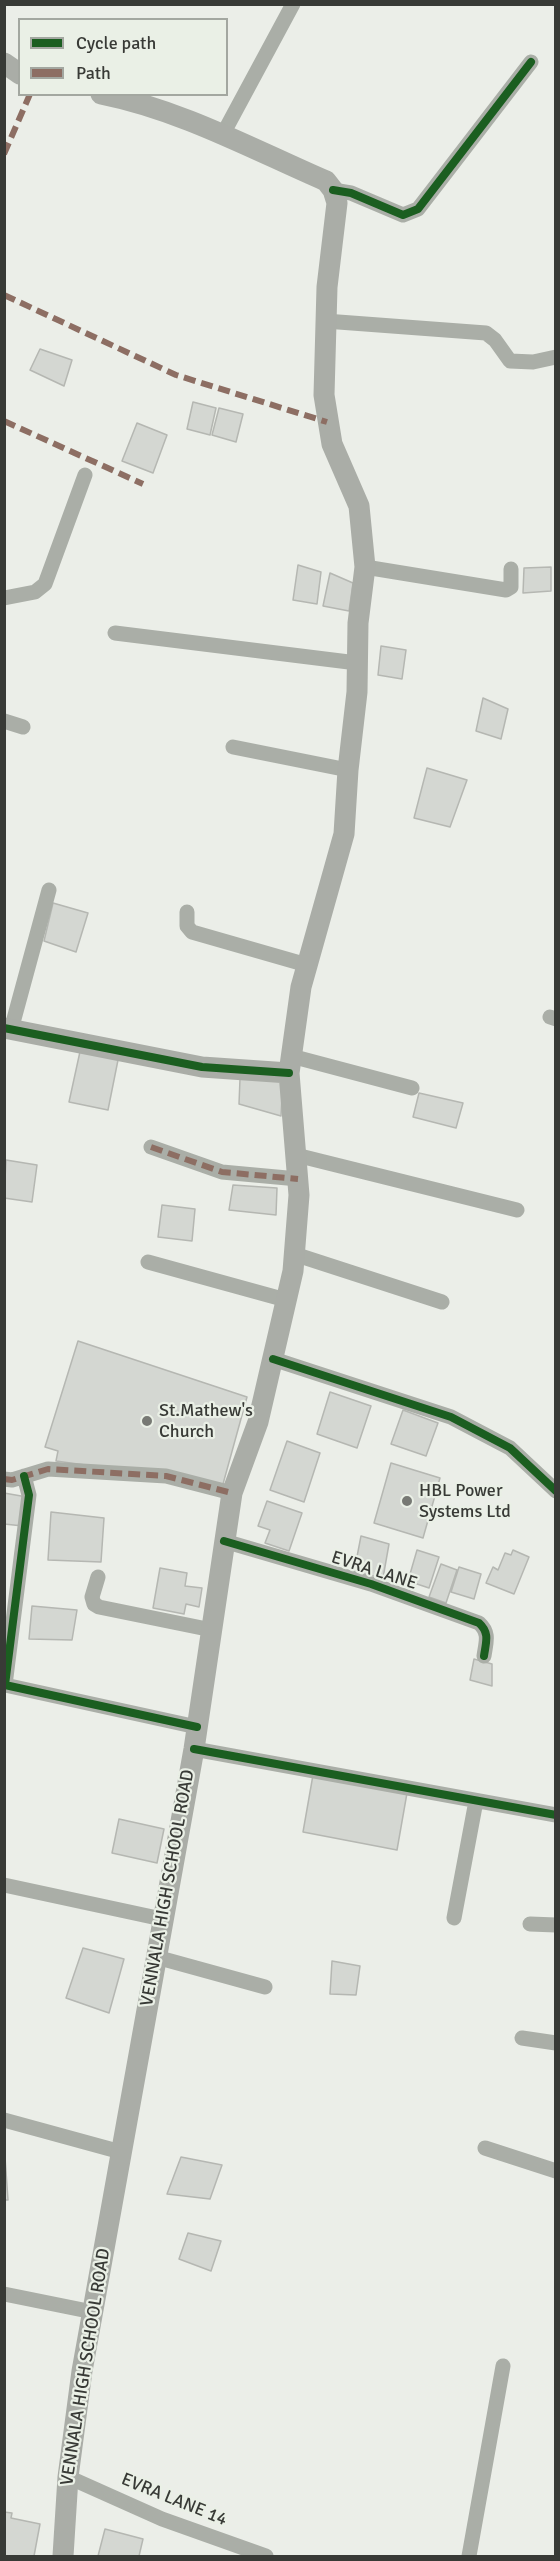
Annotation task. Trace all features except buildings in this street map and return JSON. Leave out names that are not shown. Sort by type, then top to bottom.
[{"type":"main road","points":[[4,63],[18,73]]},
{"type":"main road","points":[[109,96],[162,110],[224,134],[326,181],[333,190]]},
{"type":"main road","name":"VENNALA HIGH SCHOOL ROAD","points":[[63,2556],[68,2476],[93,2312],[194,1749],[232,1492],[258,1422],[293,1271],[299,1195],[290,1065],[301,987],[344,834],[348,770],[357,692],[358,623],[365,567],[359,506],[332,444],[324,395],[325,321],[337,203],[333,190]]},
{"type":"main road","points":[[8,1029],[202,1067],[290,1065]]},
{"type":"street","points":[[224,134],[293,4]]},
{"type":"street","points":[[333,190],[351,193],[403,215],[418,209],[531,62]]},
{"type":"street","points":[[325,321],[486,333],[495,340],[510,361],[533,362],[555,357]]},
{"type":"street","points":[[4,598],[35,592],[45,584],[85,475]]},
{"type":"street","points":[[365,567],[506,590],[511,587],[512,569]]},
{"type":"street","points":[[115,633],[357,663]]},
{"type":"street","points":[[4,721],[23,727]]},
{"type":"street","points":[[233,747],[348,770]]},
{"type":"street","points":[[8,1029],[49,890]]},
{"type":"street","points":[[187,912],[187,926],[192,932],[307,965]]},
{"type":"street","points":[[290,1065],[412,1088]]},
{"type":"street","points":[[151,1146],[222,1172],[298,1179]]},
{"type":"street","points":[[296,1155],[517,1210]]},
{"type":"street","points":[[294,1254],[442,1302]]},
{"type":"street","points":[[148,1262],[286,1300]]},
{"type":"street","points":[[273,1359],[450,1417],[510,1448],[555,1491]]},
{"type":"street","points":[[4,1479],[12,1480],[48,1469],[166,1476],[232,1492]]},
{"type":"street","points":[[24,1476],[29,1495],[5,1685],[197,1727]]},
{"type":"street","name":"EVRA LANE","points":[[224,1541],[371,1584],[479,1623],[488,1635],[484,1656]]},
{"type":"street","points":[[98,1577],[92,1597],[94,1604],[99,1607],[212,1630]]},
{"type":"street","points":[[194,1749],[555,1815]]},
{"type":"street","points":[[454,1918],[476,1801]]},
{"type":"street","points":[[4,1885],[162,1919]]},
{"type":"street","points":[[530,1924],[555,1926]]},
{"type":"street","points":[[156,1957],[265,1987]]},
{"type":"street","points":[[522,2038],[555,2043]]},
{"type":"street","points":[[4,2120],[121,2152]]},
{"type":"street","points":[[485,2148],[555,2171]]},
{"type":"street","points":[[4,2294],[93,2312]]},
{"type":"street","points":[[469,2556],[503,2366]]},
{"type":"street","name":"EVRA LANE 14","points":[[68,2476],[162,2519],[266,2556]]},
{"type":"marked path","points":[[4,154],[29,96]]},
{"type":"marked path","points":[[4,295],[176,375],[327,422]]},
{"type":"marked path","points":[[4,421],[143,484]]},
{"type":"marked path","points":[[151,1147],[222,1172],[298,1179]]},
{"type":"marked path","points":[[4,1479],[12,1480],[48,1469],[166,1476],[232,1493]]},
{"type":"cycle path","points":[[333,190],[351,193],[403,215],[418,209],[531,62]]},
{"type":"cycle path","points":[[4,1028],[202,1067],[289,1073]]},
{"type":"cycle path","points":[[273,1359],[451,1417],[510,1448],[556,1491]]},
{"type":"cycle path","points":[[24,1476],[29,1495],[5,1685],[197,1727]]},
{"type":"cycle path","points":[[224,1541],[371,1584],[479,1623],[486,1634],[484,1656]]},
{"type":"cycle path","points":[[194,1749],[556,1815]]},
{"type":"place","name":"St.Mathew's Church","points":[[147,1421]]},
{"type":"place","name":"HBL Power Systems Ltd","points":[[407,1501]]}]
